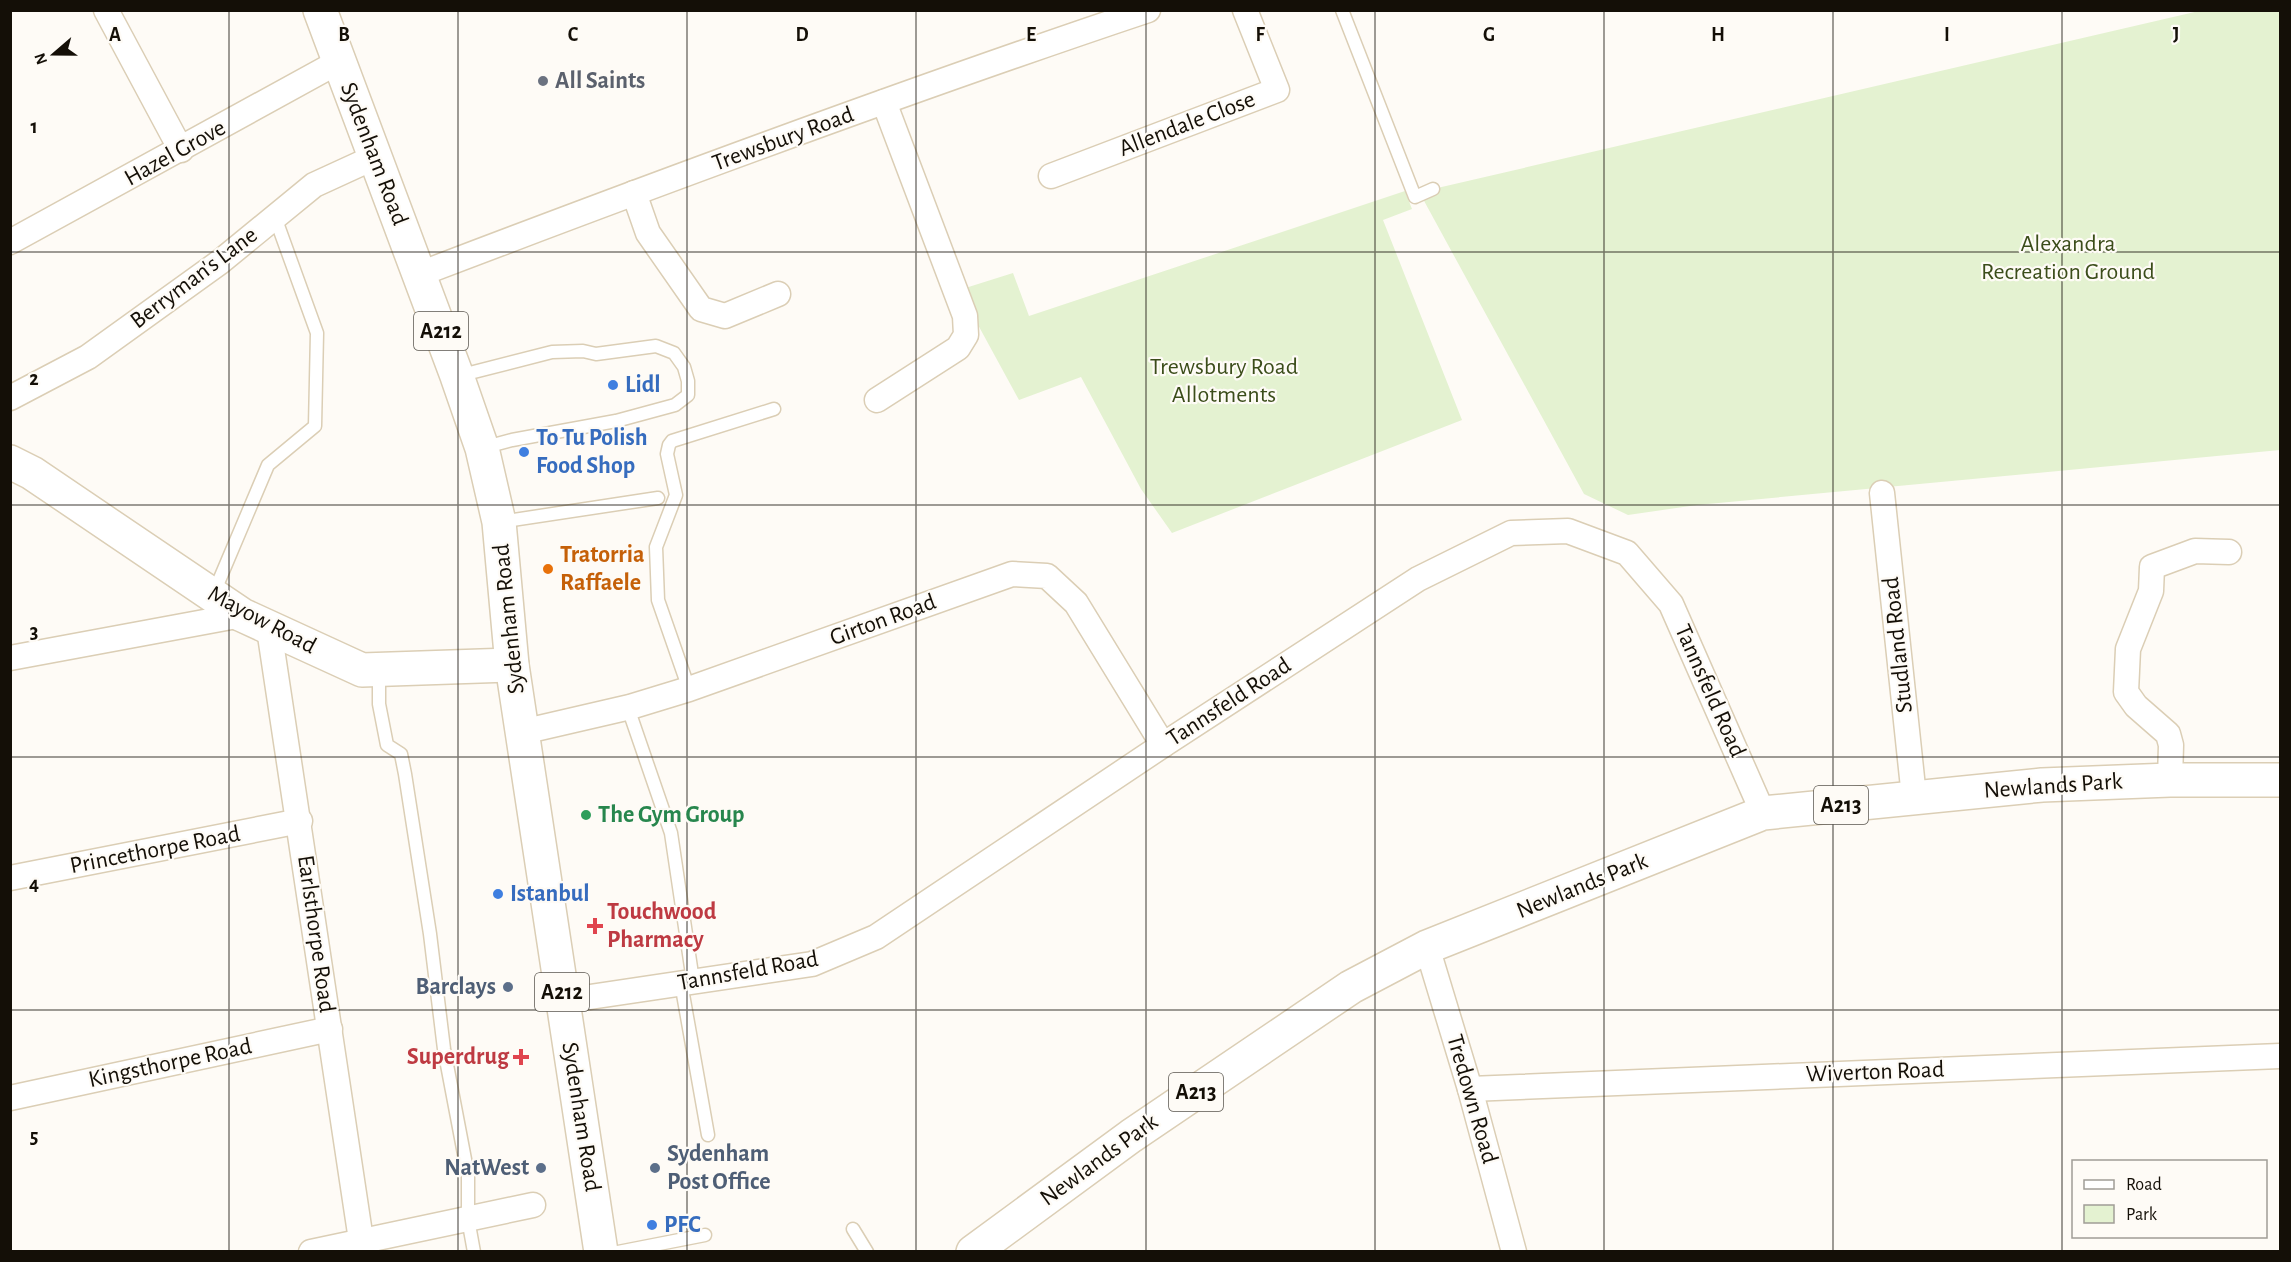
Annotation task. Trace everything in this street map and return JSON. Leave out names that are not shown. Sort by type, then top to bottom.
[{"type":"main road","name":"Sydenham Road","points":[[320,10],[457,376],[482,448],[499,522],[512,665],[601,1251]]},
{"type":"main road","name":"Mayow Road","points":[[10,462],[32,473],[256,622],[362,670],[512,665]]},
{"type":"main road","name":"Newlands Park","points":[[973,1251],[1131,1136],[1351,987],[1427,947],[1763,813],[2042,785],[2170,780],[2280,780]]},
{"type":"street","points":[[106,10],[181,150]]},
{"type":"street","name":"Trewsbury Road","points":[[420,274],[634,193],[1002,59],[1148,10]]},
{"type":"street","name":"Allendale Close","points":[[1051,176],[1277,90],[1245,10]]},
{"type":"street","name":"Hazel Grove","points":[[10,242],[338,62]]},
{"type":"street","points":[[877,400],[958,348],[966,335],[965,316],[884,102]]},
{"type":"street","name":"Berryman's Lane","points":[[10,398],[88,357],[220,262],[314,185],[375,157]]},
{"type":"street","points":[[634,193],[648,233],[701,309],[725,316],[778,294]]},
{"type":"street","name":"Studland Road","points":[[1882,493],[1914,797]]},
{"type":"street","name":"Tannsfeld Road","points":[[563,1001],[812,964],[876,937],[1163,745],[1418,579],[1511,533],[1568,531],[1627,554],[1671,604],[1763,813]]},
{"type":"street","points":[[2170,780],[2171,745],[2168,734],[2136,706],[2126,692],[2128,649],[2151,591],[2152,567],[2195,551],[2229,552]]},
{"type":"street","name":"Girton Road","points":[[522,732],[628,708],[689,689],[1012,573],[1047,576],[1076,603],[1163,745]]},
{"type":"street","points":[[10,658],[256,622]]},
{"type":"street","name":"Earlsthorpe Road","points":[[256,622],[300,821],[361,1240]]},
{"type":"street","name":"Princethorpe Road","points":[[10,878],[300,821]]},
{"type":"street","name":"Tredown Road","points":[[1427,947],[1470,1089],[1514,1251]]},
{"type":"street","name":"Kingsthorpe Road","points":[[10,1098],[330,1029]]},
{"type":"street","name":"Wiverton Road","points":[[1470,1089],[2280,1056]]},
{"type":"street","points":[[311,1251],[533,1205]]},
{"type":"lane","points":[[1342,10],[1415,197],[1433,189]]},
{"type":"lane","points":[[213,595],[268,465],[315,426],[317,333],[276,217]]},
{"type":"lane","points":[[457,376],[552,352],[583,351],[597,354],[656,346],[674,353],[684,367],[688,381],[688,395],[675,405],[615,421],[512,440],[482,448]]},
{"type":"lane","points":[[689,689],[658,600],[656,547],[676,495],[667,454],[669,445],[672,441],[774,409]]},
{"type":"lane","points":[[499,522],[658,498]]},
{"type":"lane","points":[[379,669],[379,704],[387,745],[400,754],[405,774],[430,934],[444,1048],[468,1175],[468,1219],[474,1251]]},
{"type":"lane","points":[[628,708],[671,833],[687,982],[708,1135]]},
{"type":"lane","points":[[853,1229],[867,1251]]},
{"type":"lane","points":[[618,1251],[705,1235]]},
{"type":"green space","name":"Alexandra Recreation Ground","points":[[2199,11],[2280,12],[2280,450],[1697,505],[1628,515],[1584,494],[1423,199],[1433,189]]},
{"type":"green space","name":"Trewsbury Road Allotments","points":[[1405,191],[1412,209],[1383,220],[1462,420],[1172,533],[1141,489],[1081,377],[1019,400],[959,290],[1013,273],[1029,316]]},
{"type":"place","name":"All Saints","points":[[543,81]]},
{"type":"place","name":"Lidl","points":[[613,385]]},
{"type":"place","name":"To Tu Polish Food Shop","points":[[524,452]]},
{"type":"place","name":"Tratorria Raffaele","points":[[548,569]]},
{"type":"place","name":"The Gym Group","points":[[586,815]]},
{"type":"place","name":"Istanbul","points":[[498,894]]},
{"type":"place","name":"Touchwood Pharmacy","points":[[595,926]]},
{"type":"place","name":"Barclays","points":[[508,987]]},
{"type":"place","name":"Superdrug","points":[[521,1057]]},
{"type":"place","name":"NatWest","points":[[541,1168]]},
{"type":"place","name":"Sydenham Post Office","points":[[655,1168]]},
{"type":"place","name":"PFC","points":[[652,1225]]}]
